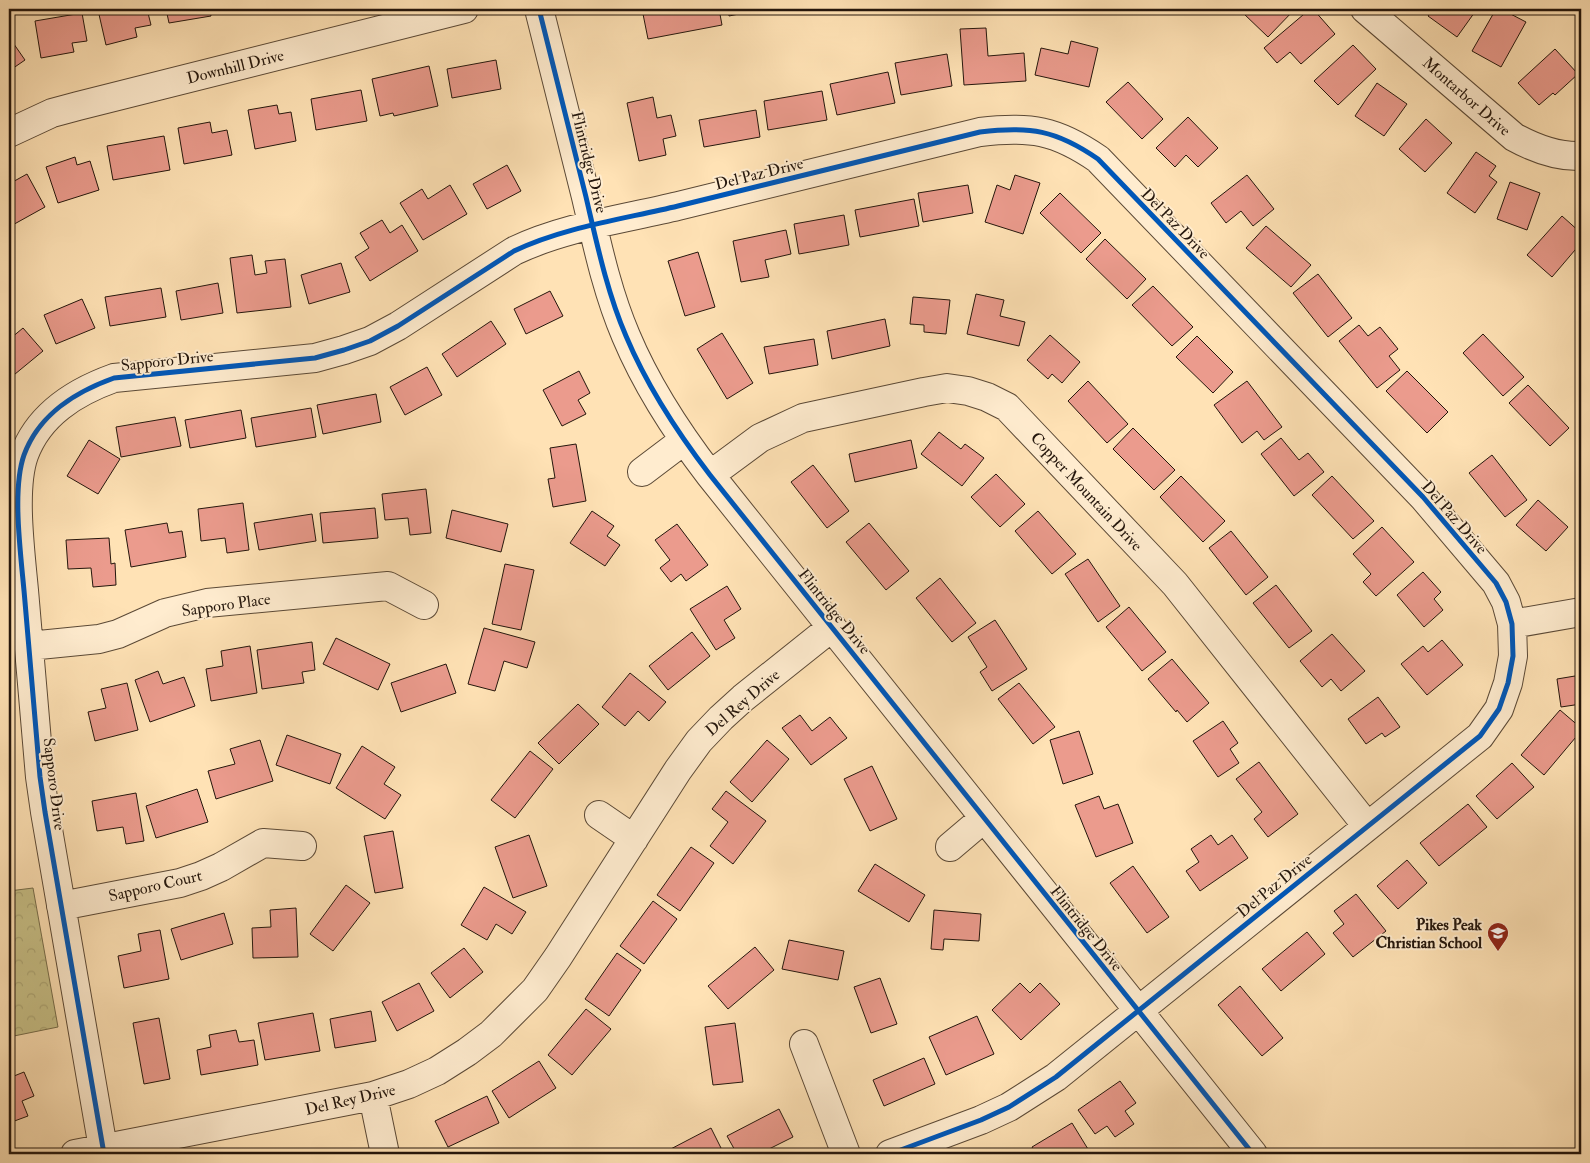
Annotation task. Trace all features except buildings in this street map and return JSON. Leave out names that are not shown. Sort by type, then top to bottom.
[{"type":"street","name":"Downhill Drive","points":[[9,133],[52,113],[464,9]]},
{"type":"street","name":"Flintridge Drive","points":[[539,9],[605,276],[626,336],[662,408],[683,441],[710,476],[1253,1154]]},
{"type":"street","name":"Montarbor Drive","points":[[1366,9],[1514,137],[1532,147],[1553,153],[1581,156]]},
{"type":"street","name":"Del Paz Drive","points":[[593,226],[980,132],[1004,129],[1029,129],[1053,135],[1078,146],[1098,159],[1423,497],[1496,583],[1506,602],[1512,624],[1513,656],[1508,683],[1499,709],[1480,736],[1056,1077],[1009,1107],[981,1120],[890,1154]]},
{"type":"street","name":"Sapporo Drive","points":[[103,1148],[40,777],[18,514],[19,482],[24,455],[34,435],[51,414],[70,398],[114,378],[315,358],[370,342],[514,251],[558,233],[593,226]]},
{"type":"street","name":"Copper Mountain Drive","points":[[710,476],[747,446],[803,418],[947,388],[968,391],[987,397],[1007,407],[1175,584],[1368,826]]},
{"type":"street","points":[[642,472],[683,441]]},
{"type":"street","name":"Sapporo Place","points":[[29,646],[99,639],[118,634],[165,613],[207,603],[388,586],[424,605]]},
{"type":"street","points":[[1512,624],[1581,612]]},
{"type":"street","name":"Del Rey Drive","points":[[76,1154],[373,1096],[409,1084],[437,1071],[485,1039],[535,990],[699,741],[743,698],[832,627]]},
{"type":"street","points":[[599,815],[634,839]]},
{"type":"street","points":[[950,847],[983,818]]},
{"type":"street","name":"Sapporo Court","points":[[61,906],[187,880],[221,867],[263,843],[302,846]]},
{"type":"street","points":[[804,1044],[846,1154]]},
{"type":"street","points":[[373,1096],[385,1154]]},
{"type":"green space","points":[[33,888],[58,1027],[9,1037],[9,891]]},
{"type":"cycle path","points":[[539,9],[608,285],[619,319],[634,355],[664,408],[710,475],[1253,1154]]},
{"type":"cycle path","points":[[103,1148],[40,777],[20,548],[18,507],[20,470],[31,440],[49,416],[72,398],[114,378],[315,358],[370,341],[398,326],[514,251],[553,236],[594,224],[678,206],[980,132],[1028,130],[1055,136],[1083,149],[1098,159],[1423,497],[1496,583],[1506,602],[1512,624],[1513,656],[1508,683],[1499,709],[1480,736],[1056,1077],[1009,1107],[981,1120],[890,1154]]},
{"type":"place","name":"Pikes Peak Christian School","points":[[1498,952]]}]
